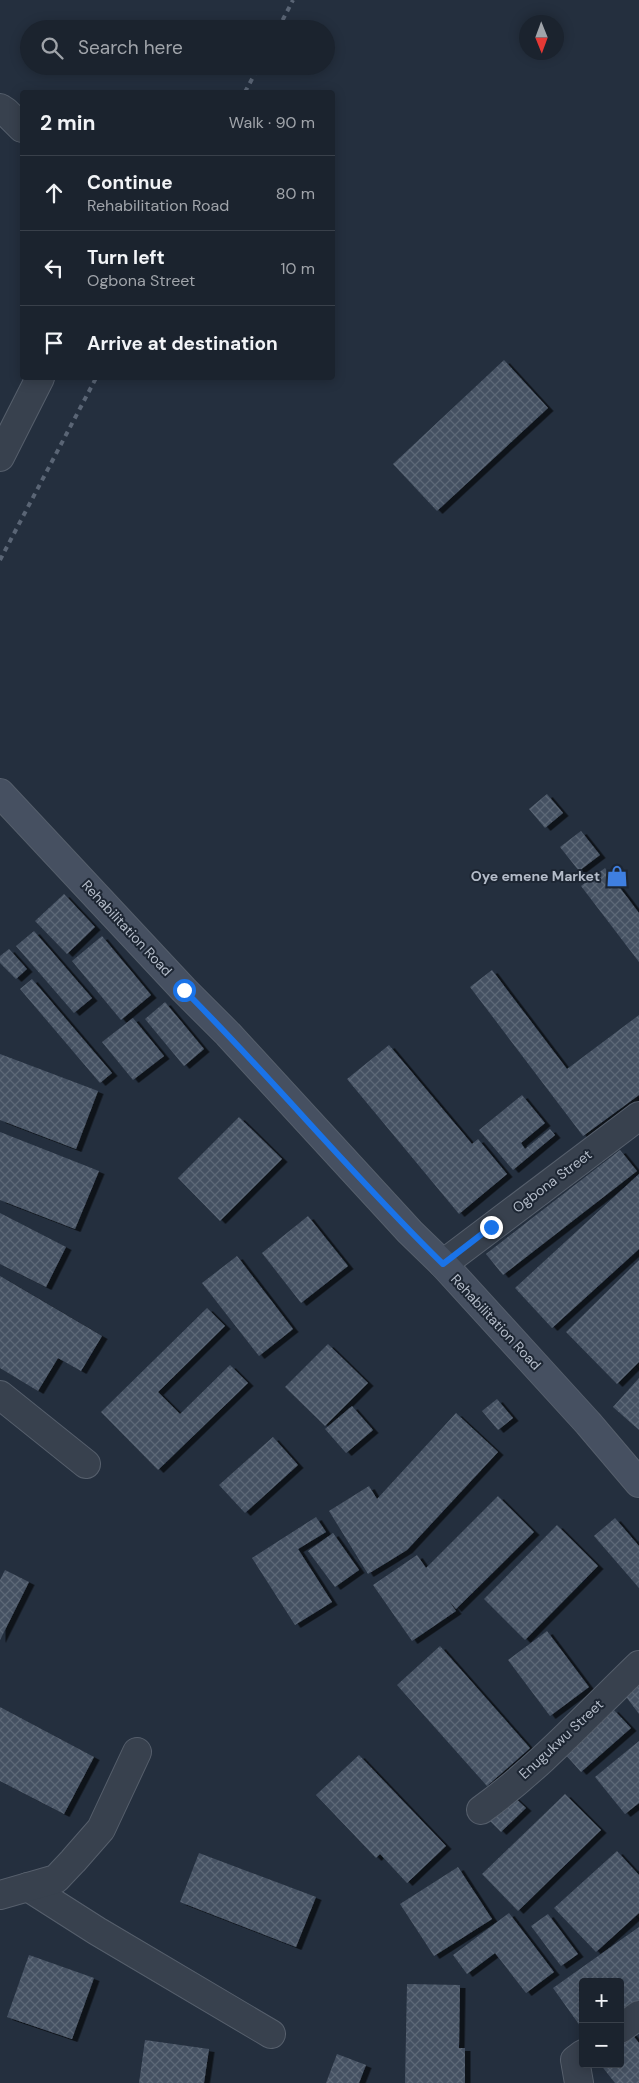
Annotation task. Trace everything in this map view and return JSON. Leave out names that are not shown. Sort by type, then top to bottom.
[{"type":"main road","name":"Rehabilitation Road","points":[[0,793],[228,1034],[410,1232],[443,1264],[588,1423],[639,1483]]},
{"type":"street","points":[[0,108],[20,126]]},
{"type":"street","points":[[0,457],[39,380]]},
{"type":"street","name":"Ogbona Street","points":[[443,1264],[639,1116]]},
{"type":"street","points":[[0,1395],[86,1464]]},
{"type":"street","name":"Enugukwu Street","points":[[481,1810],[503,1794],[555,1747],[639,1665]]},
{"type":"street","points":[[0,1895],[56,1879],[101,1829],[137,1752]]},
{"type":"street","points":[[28,1887],[97,1931],[271,2034]]},
{"type":"street","points":[[624,2025],[639,2015]]},
{"type":"street","points":[[579,2057],[575,2060],[579,2083]]},
{"type":"building","points":[[504,360],[548,408],[437,511],[393,464]]},
{"type":"building","points":[[547,794],[563,813],[545,828],[529,809]]},
{"type":"building","points":[[581,831],[600,855],[579,871],[560,847]]},
{"type":"building","points":[[605,868],[639,913],[639,962],[581,886]]},
{"type":"building","points":[[64,894],[95,927],[67,954],[35,921]]},
{"type":"building","points":[[34,931],[92,998],[74,1013],[16,946]]},
{"type":"building","points":[[102,936],[151,995],[121,1020],[72,961]]},
{"type":"building","points":[[9,949],[27,969],[16,979],[0,963],[0,956]]},
{"type":"building","points":[[492,970],[567,1069],[639,1015],[639,1095],[583,1136],[470,987]]},
{"type":"building","points":[[32,979],[112,1073],[100,1083],[20,989]]},
{"type":"building","points":[[165,1002],[204,1049],[184,1066],[145,1019]]},
{"type":"building","points":[[133,1018],[164,1056],[133,1080],[102,1042]]},
{"type":"building","points":[[389,1045],[472,1144],[478,1139],[507,1174],[459,1214],[347,1079]]},
{"type":"building","points":[[0,1054],[98,1091],[76,1149],[0,1120]]},
{"type":"building","points":[[522,1095],[545,1123],[521,1143],[525,1149],[550,1129],[555,1135],[513,1170],[479,1130]]},
{"type":"building","points":[[239,1117],[282,1159],[220,1221],[178,1178]]},
{"type":"building","points":[[0,1132],[99,1171],[75,1229],[0,1200]]},
{"type":"building","points":[[620,1150],[637,1171],[503,1275],[486,1254]]},
{"type":"building","points":[[639,1174],[639,1249],[552,1328],[515,1288]]},
{"type":"building","points":[[0,1213],[66,1247],[46,1287],[0,1264]]},
{"type":"building","points":[[308,1216],[348,1266],[301,1303],[262,1253]]},
{"type":"building","points":[[237,1256],[293,1329],[259,1356],[202,1283]]},
{"type":"building","points":[[639,1260],[639,1362],[617,1384],[566,1332]]},
{"type":"building","points":[[0,1276],[102,1336],[81,1371],[58,1358],[38,1391],[0,1368]]},
{"type":"building","points":[[207,1308],[225,1326],[158,1392],[180,1414],[230,1365],[248,1383],[158,1470],[101,1412]]},
{"type":"building","points":[[328,1344],[368,1383],[325,1426],[285,1387]]},
{"type":"building","points":[[639,1378],[639,1430],[613,1407]]},
{"type":"building","points":[[497,1399],[513,1418],[498,1430],[482,1411]]},
{"type":"building","points":[[352,1406],[373,1430],[346,1453],[325,1429]]},
{"type":"building","points":[[456,1413],[498,1452],[407,1550],[368,1574],[329,1511],[369,1486],[377,1499]]},
{"type":"building","points":[[273,1437],[298,1465],[245,1513],[219,1485]]},
{"type":"building","points":[[498,1496],[534,1532],[456,1609],[449,1601],[456,1611],[412,1641],[373,1585],[417,1555],[426,1568]]},
{"type":"building","points":[[316,1517],[326,1532],[298,1549],[332,1602],[295,1625],[252,1558]]},
{"type":"building","points":[[615,1518],[639,1546],[639,1588],[594,1536]]},
{"type":"building","points":[[557,1525],[598,1566],[525,1640],[484,1599]]},
{"type":"building","points":[[333,1533],[359,1570],[335,1587],[308,1551]]},
{"type":"building","points":[[5,1570],[29,1582],[0,1640],[0,1580]]},
{"type":"building","points":[[547,1631],[589,1687],[550,1716],[508,1660]]},
{"type":"building","points":[[440,1646],[530,1748],[487,1786],[397,1685]]},
{"type":"building","points":[[639,1682],[639,1714],[624,1694]]},
{"type":"building","points":[[0,1707],[94,1757],[64,1814],[0,1781]]},
{"type":"building","points":[[613,1709],[631,1728],[581,1772],[564,1753]]},
{"type":"building","points":[[639,1741],[639,1803],[625,1814],[595,1777]]},
{"type":"building","points":[[359,1755],[446,1846],[407,1883],[380,1854],[376,1858],[316,1795]]},
{"type":"building","points":[[565,1794],[601,1830],[518,1911],[482,1874]]},
{"type":"building","points":[[513,1796],[526,1808],[501,1832],[489,1820]]},
{"type":"building","points":[[617,1851],[639,1875],[639,1913],[596,1952],[554,1908]]},
{"type":"building","points":[[199,1853],[316,1897],[296,1947],[180,1902]]},
{"type":"building","points":[[458,1867],[492,1919],[434,1956],[400,1904]]},
{"type":"building","points":[[509,1913],[554,1972],[526,1993],[495,1953],[467,1974],[453,1955]]},
{"type":"building","points":[[548,1914],[578,1954],[561,1966],[531,1926]]},
{"type":"building","points":[[639,1927],[639,2000],[624,2010],[624,1978],[579,1978],[579,2024],[553,1988]]},
{"type":"building","points":[[29,1955],[94,1978],[72,2039],[7,2017]]},
{"type":"building","points":[[407,1984],[460,1985],[459,2048],[465,2048],[465,2083],[405,2083]]},
{"type":"building","points":[[628,2029],[639,2043],[639,2083],[615,2083],[603,2068],[624,2068],[624,2032]]},
{"type":"building","points":[[145,2040],[209,2049],[204,2083],[139,2083]]},
{"type":"building","points":[[337,2054],[366,2065],[359,2083],[326,2083]]},
{"type":"railway","points":[[283,20],[293,0]]},
{"type":"railway","points":[[246,90],[254,75]]},
{"type":"railway","points":[[0,560],[95,380]]},
{"type":"place","name":"Oye emene Market","points":[[617,876]]},
{"type":"route","points":[[184,990],[228,1034],[410,1232],[443,1264],[491,1227]]}]
